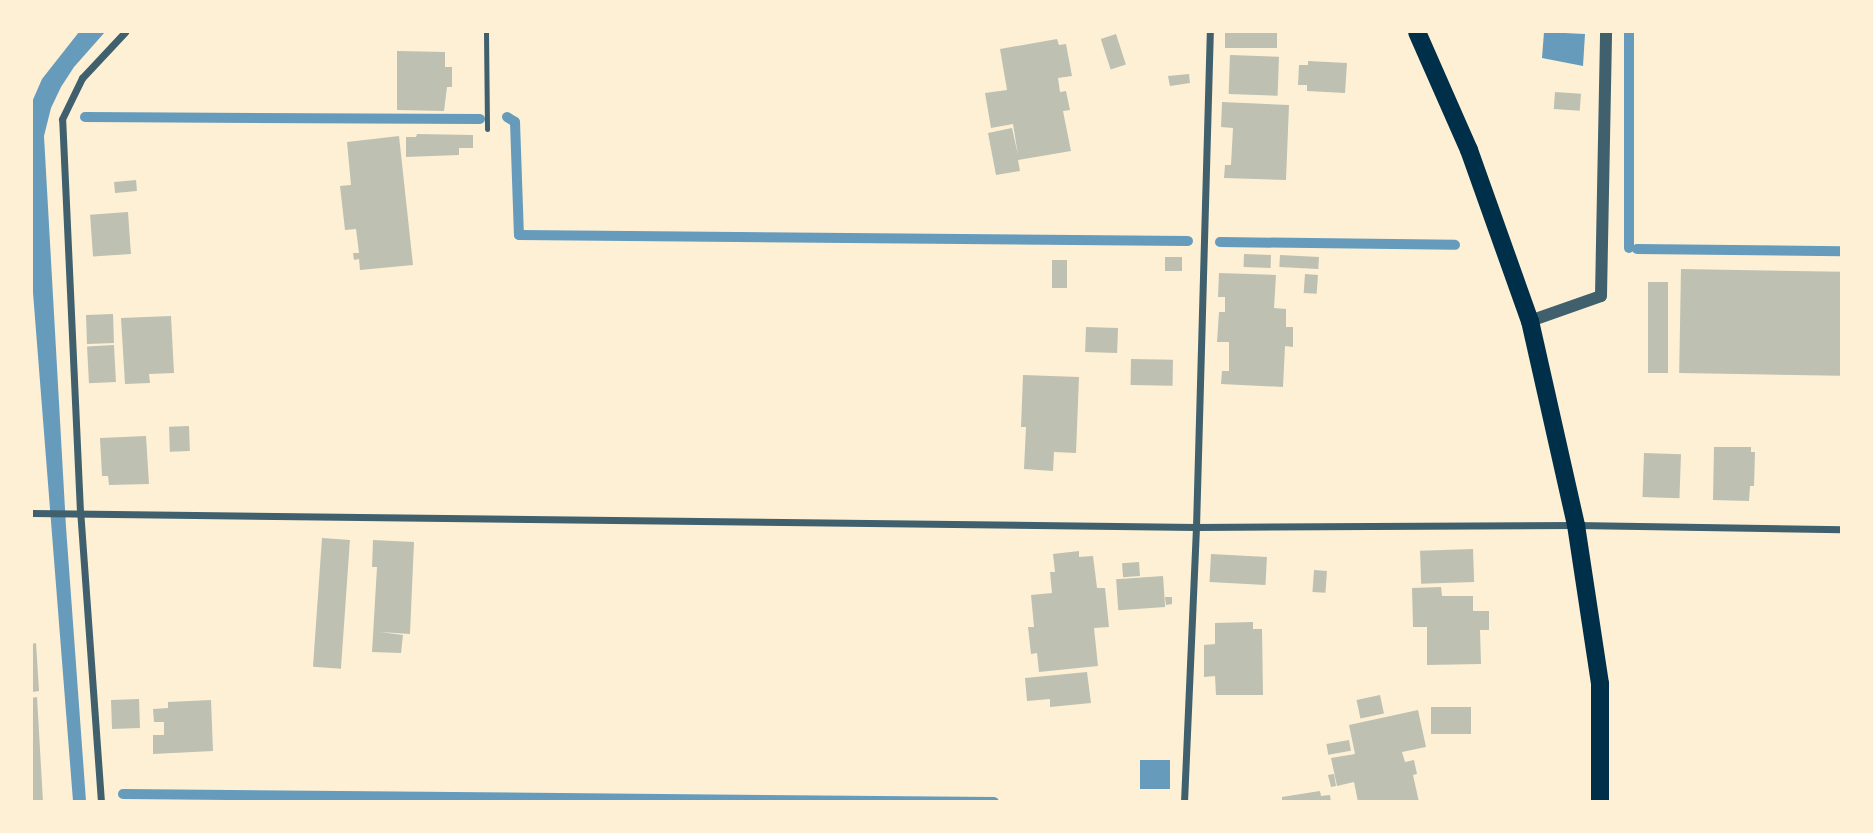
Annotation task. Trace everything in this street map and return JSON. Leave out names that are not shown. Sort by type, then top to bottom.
[{"type":"main road","points":[[1417,32],[1469,150],[1530,321],[1576,525],[1600,684],[1600,802]]},
{"type":"street","points":[[101,802],[80,512],[62,118],[82,78],[125,32]]},
{"type":"street","points":[[1184,802],[1196,527],[1210,32]]},
{"type":"street","points":[[1530,321],[1601,296],[1606,32]]},
{"type":"street","points":[[32,513],[1196,527],[1576,525],[1842,529]]},
{"type":"lane","points":[[486,32],[487,129]]},
{"type":"water","points":[[79,32],[105,32],[74,67],[61,87],[51,108],[44,136],[66,527],[86,801],[73,801],[32,280],[32,102],[42,79]]},
{"type":"water","points":[[1544,32],[1585,34],[1583,66],[1542,58]]},
{"type":"water","points":[[1140,760],[1170,760],[1170,789],[1140,789]]},
{"type":"building","points":[[1225,32],[1277,32],[1277,48],[1225,48]]},
{"type":"building","points":[[1116,34],[1126,64],[1111,69],[1101,39]]},
{"type":"building","points":[[1057,39],[1059,45],[1066,44],[1072,76],[1058,78],[1060,92],[1066,91],[1070,110],[1063,111],[1071,151],[1018,160],[1020,171],[996,175],[988,133],[1012,128],[1018,155],[1013,124],[991,128],[985,93],[1007,90],[1000,49]]},
{"type":"building","points":[[397,51],[445,52],[445,67],[452,67],[452,87],[447,87],[444,111],[397,110]]},
{"type":"building","points":[[1230,55],[1279,57],[1278,96],[1229,94]]},
{"type":"building","points":[[1308,61],[1347,63],[1345,93],[1307,91],[1307,85],[1298,85],[1299,65],[1308,65]]},
{"type":"building","points":[[1189,74],[1190,83],[1170,86],[1168,76]]},
{"type":"building","points":[[1555,92],[1581,94],[1580,111],[1554,109]]},
{"type":"building","points":[[1222,102],[1289,105],[1286,180],[1224,178],[1225,165],[1231,165],[1233,128],[1221,127]]},
{"type":"building","points":[[417,134],[473,135],[473,148],[459,148],[459,155],[406,157],[406,137],[416,137]]},
{"type":"building","points":[[399,136],[413,265],[360,270],[359,259],[354,260],[353,253],[359,253],[356,229],[345,230],[340,186],[351,185],[347,142]]},
{"type":"building","points":[[136,180],[137,191],[115,193],[114,182]]},
{"type":"building","points":[[128,212],[131,254],[93,257],[90,215]]},
{"type":"building","points":[[1244,254],[1271,255],[1271,268],[1244,267]]},
{"type":"building","points":[[1280,255],[1319,257],[1318,269],[1279,267]]},
{"type":"building","points":[[1165,257],[1182,257],[1182,271],[1165,271]]},
{"type":"building","points":[[1052,260],[1067,260],[1067,288],[1052,288]]},
{"type":"building","points":[[1681,269],[1842,272],[1840,376],[1679,373]]},
{"type":"building","points":[[1219,273],[1276,275],[1274,308],[1286,309],[1286,327],[1293,327],[1293,347],[1285,346],[1283,387],[1221,384],[1222,371],[1229,371],[1229,342],[1217,342],[1219,312],[1225,312],[1225,297],[1218,297]]},
{"type":"building","points":[[1305,274],[1318,275],[1317,294],[1304,293]]},
{"type":"building","points":[[1648,282],[1668,282],[1668,373],[1648,373]]},
{"type":"building","points":[[113,314],[114,343],[87,344],[86,315]]},
{"type":"building","points":[[171,316],[174,373],[149,374],[150,383],[125,384],[121,318]]},
{"type":"building","points":[[1086,327],[1118,328],[1117,353],[1085,352]]},
{"type":"building","points":[[114,345],[116,382],[89,383],[87,346]]},
{"type":"building","points":[[1131,359],[1173,360],[1173,386],[1131,385]]},
{"type":"building","points":[[1023,375],[1079,377],[1076,453],[1054,452],[1053,471],[1024,469],[1026,427],[1021,427]]},
{"type":"building","points":[[189,426],[190,451],[170,452],[169,427]]},
{"type":"building","points":[[146,436],[149,484],[109,485],[108,476],[102,476],[100,438]]},
{"type":"building","points":[[1714,447],[1751,447],[1751,452],[1755,452],[1754,486],[1750,486],[1749,501],[1713,500]]},
{"type":"building","points":[[1644,453],[1681,454],[1679,498],[1642,497]]},
{"type":"building","points":[[322,538],[350,540],[341,669],[313,667]]},
{"type":"building","points":[[373,540],[414,542],[410,634],[380,632],[403,635],[401,653],[372,652],[377,567],[372,567]]},
{"type":"building","points":[[1473,549],[1474,582],[1421,584],[1420,551]]},
{"type":"building","points":[[1079,551],[1079,557],[1093,556],[1097,588],[1105,588],[1109,627],[1094,628],[1098,666],[1039,672],[1037,653],[1031,654],[1028,627],[1034,627],[1031,595],[1052,593],[1050,572],[1055,572],[1053,554]]},
{"type":"building","points":[[1211,554],[1267,557],[1265,585],[1210,582]]},
{"type":"building","points":[[1139,562],[1140,576],[1123,577],[1122,563]]},
{"type":"building","points":[[1314,570],[1327,571],[1325,593],[1312,592]]},
{"type":"building","points":[[1163,576],[1165,607],[1118,610],[1116,579]]},
{"type":"building","points":[[1441,587],[1442,596],[1473,596],[1473,611],[1489,611],[1489,630],[1480,630],[1481,664],[1427,665],[1427,627],[1413,627],[1412,588]]},
{"type":"building","points":[[1165,597],[1172,597],[1172,604],[1166,605]]},
{"type":"building","points":[[1253,622],[1253,629],[1262,629],[1263,695],[1216,695],[1215,676],[1204,677],[1204,645],[1215,644],[1215,623]]},
{"type":"building","points":[[36,643],[39,691],[32,692],[32,644]]},
{"type":"building","points":[[1087,672],[1091,703],[1050,707],[1050,699],[1027,701],[1025,678]]},
{"type":"building","points":[[1380,695],[1384,714],[1360,719],[1357,700]]},
{"type":"building","points":[[37,697],[43,802],[32,802],[32,698]]},
{"type":"building","points":[[139,699],[140,728],[112,729],[111,700]]},
{"type":"building","points":[[211,700],[213,751],[153,754],[153,735],[164,735],[164,722],[154,722],[153,709],[168,708],[168,702]]},
{"type":"building","points":[[1431,707],[1471,707],[1471,734],[1431,734]]},
{"type":"building","points":[[1418,710],[1426,747],[1402,752],[1405,762],[1414,760],[1417,774],[1413,775],[1419,802],[1358,802],[1354,782],[1337,786],[1331,758],[1355,754],[1349,725]]},
{"type":"building","points":[[1349,740],[1351,751],[1328,755],[1326,744]]},
{"type":"building","points":[[1334,774],[1336,786],[1331,787],[1328,775]]},
{"type":"building","points":[[1320,791],[1321,796],[1330,795],[1331,802],[1282,802],[1282,797]]},
{"type":"waterway","points":[[1629,32],[1629,248]]},
{"type":"waterway","points":[[85,117],[480,119]]},
{"type":"waterway","points":[[507,117],[515,122],[519,235],[1188,241]]},
{"type":"waterway","points":[[1220,242],[1455,245]]},
{"type":"waterway","points":[[1637,249],[1842,251]]},
{"type":"waterway","points":[[123,794],[994,802]]}]
